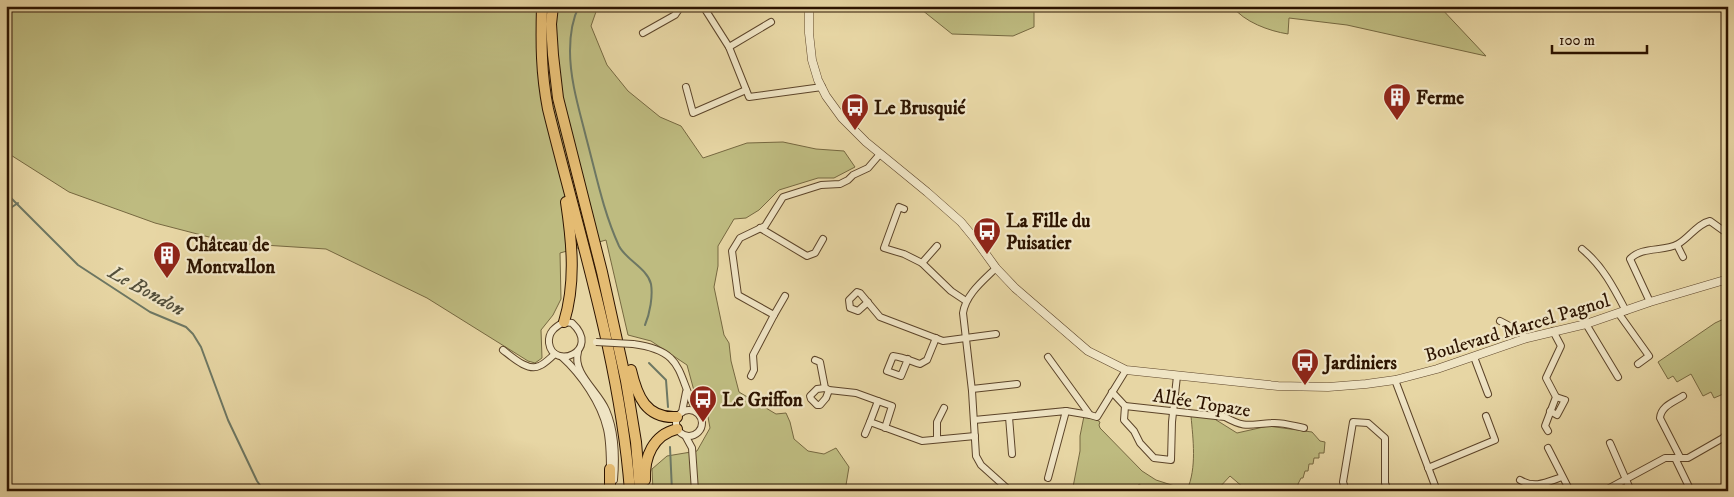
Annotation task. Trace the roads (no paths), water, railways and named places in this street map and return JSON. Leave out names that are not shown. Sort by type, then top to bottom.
[{"type":"highway","points":[[541,6],[542,77],[555,137],[615,376],[627,444],[630,491]]},
{"type":"highway","points":[[554,6],[553,55],[558,98],[602,272],[626,381],[636,442],[640,491]]},
{"type":"highway","points":[[555,137],[570,225],[572,262],[571,289],[564,322]]},
{"type":"highway","points":[[602,272],[618,318],[633,379],[640,399],[657,414],[669,418],[680,415]]},
{"type":"highway","points":[[645,491],[644,469],[652,446],[668,432],[677,429]]},
{"type":"highway","points":[[610,469],[610,491]]},
{"type":"street","points":[[643,33],[675,15],[681,6]]},
{"type":"street","points":[[703,6],[729,47],[749,97],[822,87]]},
{"type":"street","name":"Boulevard Marcel Pagnol","points":[[809,6],[809,42],[812,60],[822,87],[843,119],[880,154],[961,222],[996,268],[1015,288],[1088,351],[1126,370],[1278,386],[1328,387],[1395,380],[1437,369],[1527,338],[1586,324],[1650,302],[1728,279]]},
{"type":"street","points":[[729,47],[771,22]]},
{"type":"street","points":[[686,87],[693,113],[746,90]]},
{"type":"street","points":[[774,315],[738,295],[732,251],[740,238],[765,226],[783,196],[821,185],[840,184],[868,168],[880,154]]},
{"type":"street","points":[[904,209],[898,207],[884,248],[904,254],[922,263],[951,291],[966,301]]},
{"type":"street","points":[[1650,302],[1630,259],[1635,254],[1677,245],[1704,223],[1710,221],[1728,234]]},
{"type":"street","points":[[760,228],[807,256],[815,253],[823,239]]},
{"type":"street","points":[[1677,245],[1683,257]]},
{"type":"street","points":[[922,263],[937,246]]},
{"type":"street","points":[[1582,249],[1595,260],[1604,272],[1622,312],[1649,356],[1638,364]]},
{"type":"street","points":[[996,268],[974,290],[966,301],[963,313],[972,389],[976,456],[978,461],[1010,491]]},
{"type":"street","points":[[751,376],[754,370],[752,355],[785,296]]},
{"type":"street","points":[[868,302],[880,317],[943,341],[996,334]]},
{"type":"street","points":[[1500,321],[1527,338]]},
{"type":"street","points":[[610,469],[607,429],[601,412],[584,383],[550,347],[549,338],[551,331],[564,322],[572,323],[581,334],[582,341],[576,365],[606,409],[611,428],[615,469],[610,491]]},
{"type":"street","points":[[1586,324],[1618,377]]},
{"type":"street","points":[[1548,431],[1546,426],[1556,397],[1546,378],[1561,346],[1553,331]]},
{"type":"street","points":[[908,359],[920,364],[927,360],[936,338]]},
{"type":"street","points":[[582,341],[651,346],[666,354],[680,369],[696,412]]},
{"type":"street","points":[[502,350],[524,365],[532,368],[538,367],[558,355],[570,356],[578,352]]},
{"type":"street","points":[[1048,357],[1093,416]]},
{"type":"street","points":[[1474,357],[1488,394]]},
{"type":"street","points":[[815,360],[820,362],[827,389],[856,393],[892,406],[885,428]]},
{"type":"street","points":[[1093,416],[1126,370]]},
{"type":"street","points":[[1112,392],[1125,406],[1124,420],[1140,443],[1154,458],[1171,460],[1173,410],[1177,376]]},
{"type":"street","points":[[1395,380],[1413,432],[1437,491]]},
{"type":"street","points":[[972,389],[1017,384]]},
{"type":"street","points":[[687,390],[676,425],[679,433],[686,437],[692,448],[695,491]]},
{"type":"street","points":[[1683,396],[1664,407],[1660,418],[1692,491]]},
{"type":"street","points":[[865,434],[878,401]]},
{"type":"street","name":"Allée Topaze","points":[[1125,406],[1225,417],[1236,424],[1250,426],[1274,423],[1304,428]]},
{"type":"street","points":[[937,440],[938,422],[944,408]]},
{"type":"street","points":[[680,415],[689,410],[696,412],[700,415],[703,422],[692,448]]},
{"type":"street","points":[[974,420],[1066,411],[1093,416]]},
{"type":"street","points":[[1048,478],[1066,411]]},
{"type":"street","points":[[1428,468],[1495,440],[1486,416]]},
{"type":"street","points":[[1009,417],[1012,454]]},
{"type":"street","points":[[870,422],[922,441],[975,436]]},
{"type":"street","points":[[1346,491],[1344,482],[1353,422],[1368,423],[1385,438],[1385,483],[1388,491]]},
{"type":"street","points":[[1604,491],[1664,458],[1688,458],[1723,438],[1728,432]]},
{"type":"street","points":[[686,437],[698,434]]},
{"type":"street","points":[[1610,443],[1631,491]]},
{"type":"street","points":[[1548,448],[1570,491]]},
{"type":"street","points":[[1520,480],[1527,484],[1536,485],[1562,477]]},
{"type":"waterway","points":[[579,6],[573,22],[570,45],[570,62],[575,94],[600,192],[613,233],[622,251],[645,273],[651,284],[651,304],[645,325]]},
{"type":"waterway","name":"Le Bondon","points":[[6,193],[78,265],[150,312],[186,327],[193,334],[201,347],[228,420],[257,481],[264,491]]},
{"type":"waterway","points":[[6,214],[9,209],[18,203]]},
{"type":"waterway","points":[[649,363],[666,380],[668,407]]},
{"type":"waterway","points":[[670,447],[672,491]]},
{"type":"place","name":"Ferme","points":[[1397,121]]},
{"type":"place","name":"Le Brusquié","points":[[855,131]]},
{"type":"place","name":"La Fille du Puisatier","points":[[987,255]]},
{"type":"place","name":"Château de Montvallon","points":[[167,279]]},
{"type":"place","name":"Jardiniers","points":[[1305,386]]},
{"type":"place","name":"Le Griffon","points":[[703,423]]}]
